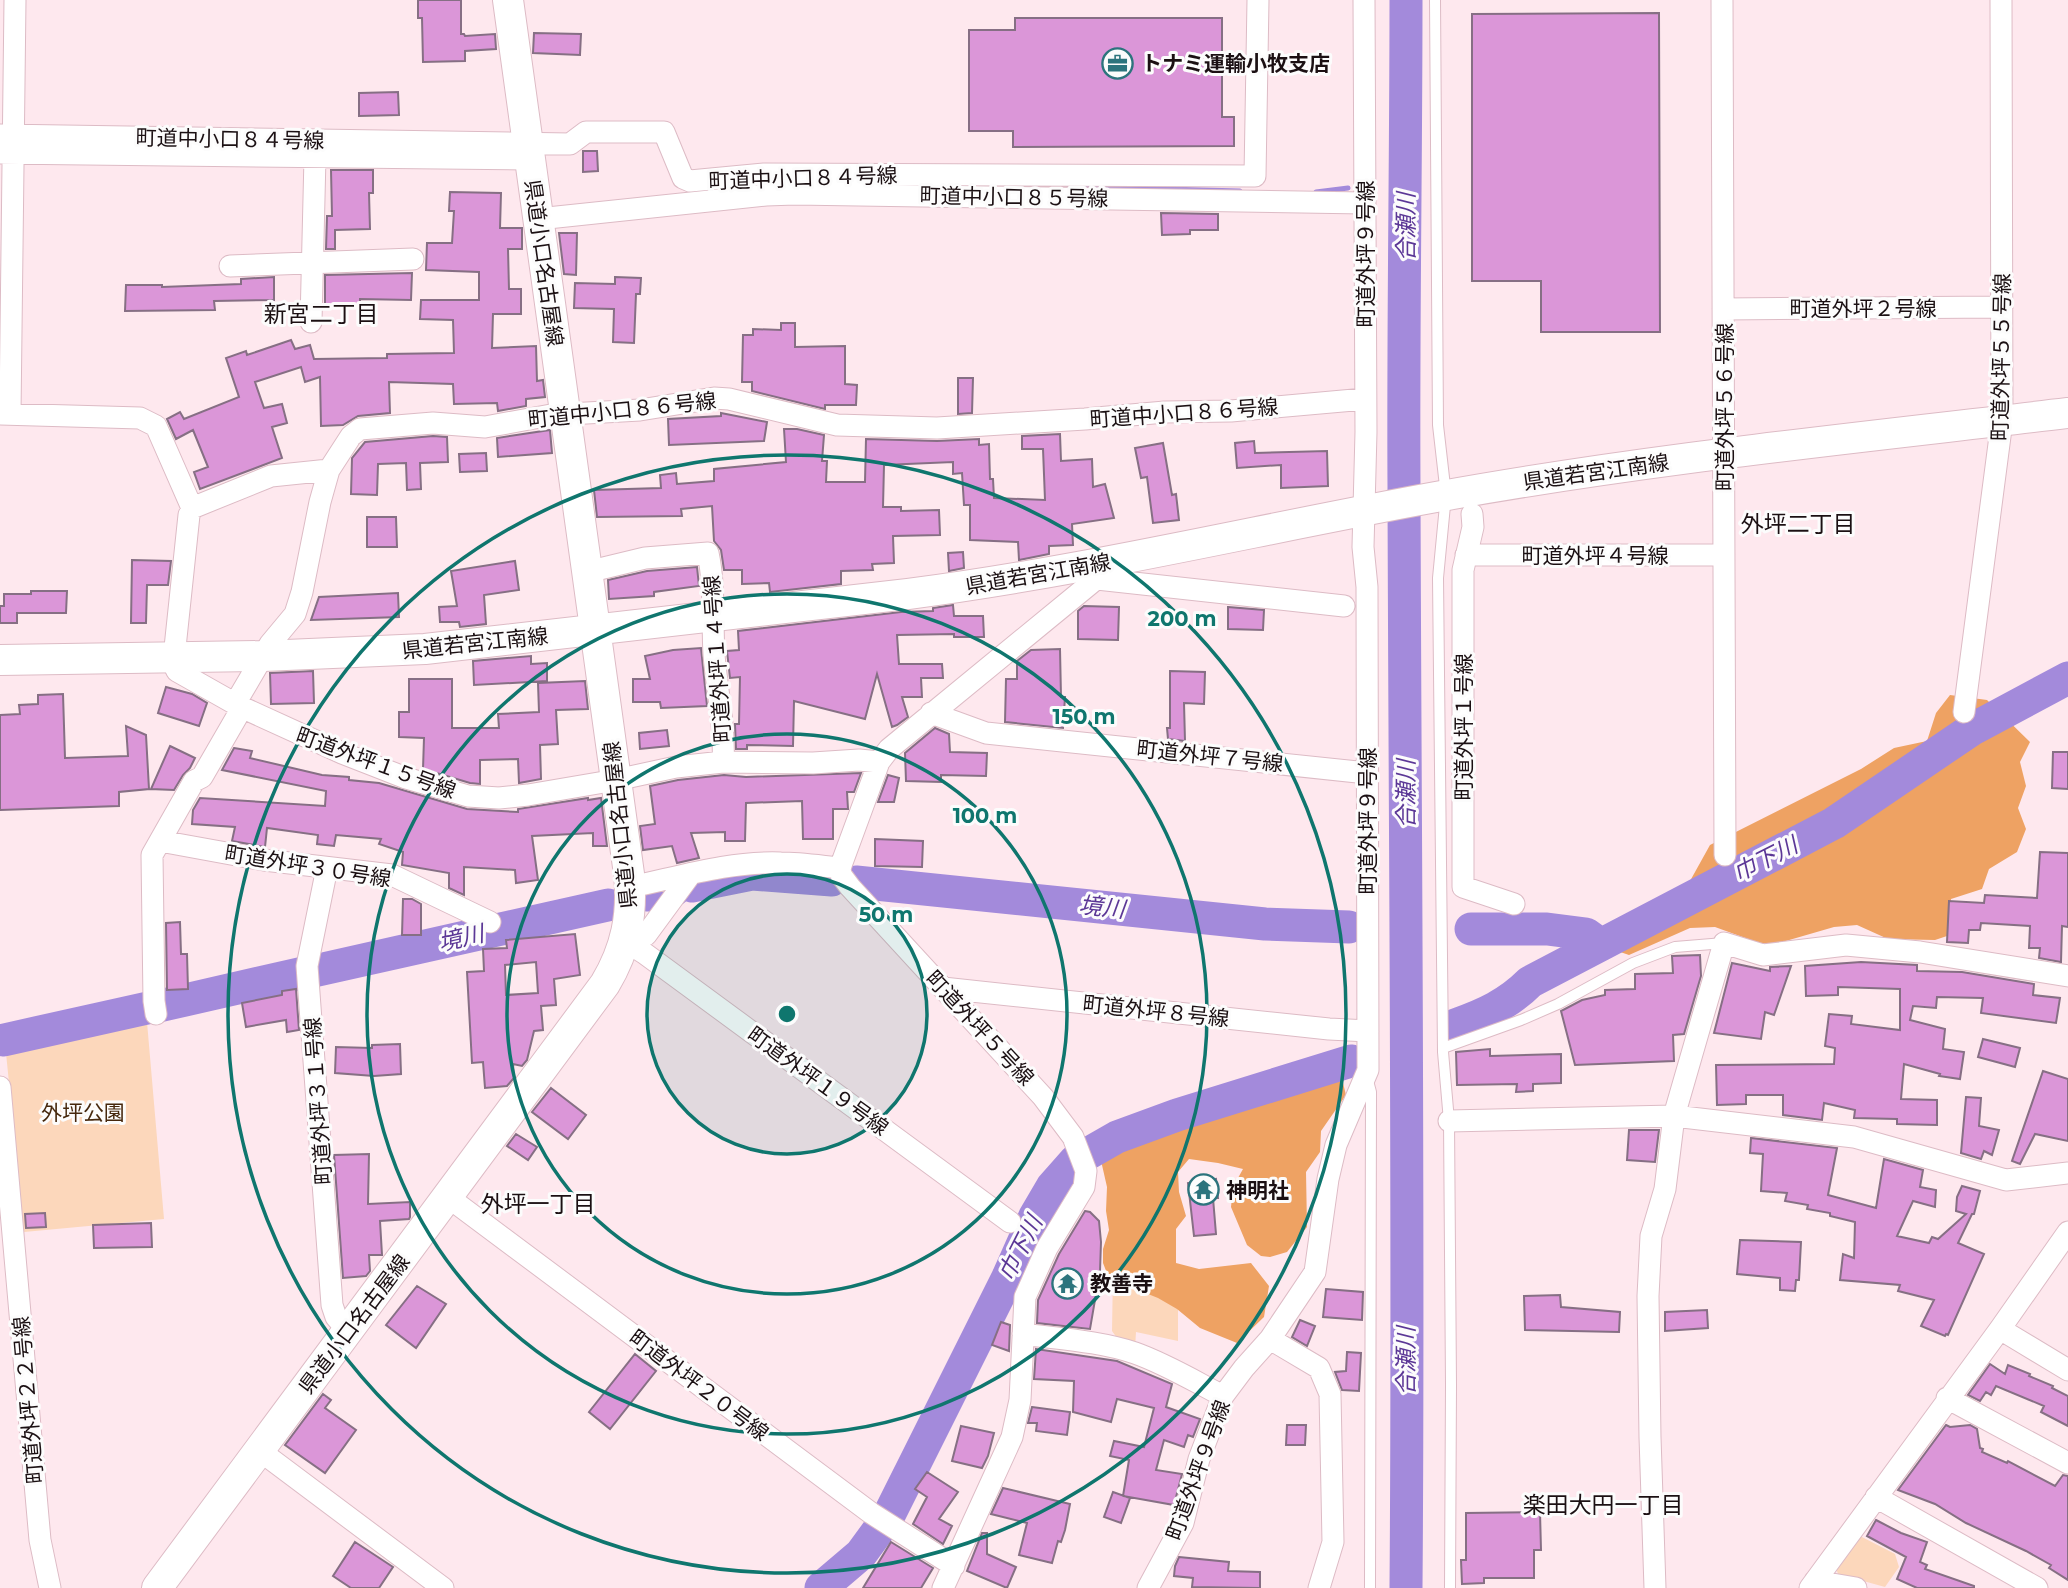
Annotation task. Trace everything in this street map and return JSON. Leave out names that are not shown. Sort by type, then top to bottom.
[{"type":"main road","name":"県道小口名古屋線","points":[[157,1588],[605,984],[625,941],[631,896],[508,0]]},
{"type":"main road","name":"県道若宮江南線","points":[[0,660],[262,656],[425,649],[1100,571],[1367,510],[1570,474],[2068,413]]},
{"type":"street","points":[[15,0],[7,144],[5,414],[140,418],[149,421],[156,426],[192,508]]},
{"type":"street","name":"町道中小口８４号線","points":[[7,144],[529,152],[570,144],[586,132],[664,132],[683,178],[690,181],[764,174],[1255,176],[1258,0]]},
{"type":"street","name":"町道外坪９号線","points":[[1148,1588],[1183,1523],[1199,1459],[1223,1396],[1270,1339],[1315,1272],[1328,1179],[1336,1145],[1367,1076],[1367,587],[1363,547],[1367,510],[1364,0]]},
{"type":"street","name":"町道外坪５６号線","points":[[1722,0],[1725,855]]},
{"type":"street","name":"町道外坪５５号線","points":[[1964,712],[2002,421],[2001,0]]},
{"type":"street","points":[[7,144],[315,157],[529,152]]},
{"type":"street","points":[[311,322],[315,157]]},
{"type":"street","name":"町道中小口８５号線","points":[[538,219],[738,197],[795,194],[1364,203]]},
{"type":"street","points":[[230,266],[413,259]]},
{"type":"street","name":"町道外坪２号線","points":[[1723,314],[2002,313]]},
{"type":"street","name":"町道中小口８６号線","points":[[329,470],[351,436],[360,429],[433,423],[485,427],[551,415],[640,410],[715,398],[837,425],[937,428],[1165,412],[1231,411],[1365,399]]},
{"type":"street","points":[[155,1009],[152,855],[194,781],[202,777],[239,713],[239,696],[262,656],[295,614],[329,470],[271,476],[192,508],[189,515],[174,657]]},
{"type":"street","name":"町道外坪１号線","points":[[1472,514],[1473,527],[1463,570],[1463,887],[1514,904]]},
{"type":"street","name":"町道外坪１４号線","points":[[587,572],[645,558],[708,552],[713,576],[714,654],[724,745],[723,762]]},
{"type":"street","name":"町道外坪４号線","points":[[1466,555],[1724,555]]},
{"type":"street","points":[[631,896],[684,884],[724,867],[780,863],[844,877],[879,762],[900,738],[1100,571],[1344,606]]},
{"type":"street","name":"町道外坪１５号線","points":[[174,657],[173,665],[182,676],[239,706],[342,753],[406,778],[468,796],[499,798],[616,780],[676,767],[723,762],[879,762]]},
{"type":"street","name":"町道外坪７号線","points":[[931,713],[986,733],[1367,773]]},
{"type":"street","name":"町道外坪３０号線","points":[[160,841],[264,860],[392,875],[490,922]]},
{"type":"street","name":"町道外坪３１号線","points":[[327,868],[309,972],[332,1305],[336,1317],[348,1331]]},
{"type":"street","name":"町道外坪５号線","points":[[844,877],[1043,1097],[1073,1137],[1086,1171],[1084,1187],[1034,1272],[1026,1297],[1020,1400],[1012,1437],[943,1588]]},
{"type":"street","points":[[625,941],[646,934],[684,884]]},
{"type":"street","name":"町道外坪１９号線","points":[[625,941],[1010,1222]]},
{"type":"street","points":[[1655,1588],[1648,1296],[1651,1237],[1665,1189],[1674,1116],[1724,943],[1763,955],[1846,945],[1908,951],[2068,976]]},
{"type":"street","name":"町道外坪８号線","points":[[943,988],[1368,1031]]},
{"type":"street","name":"町道外坪２２号線","points":[[0,1087],[40,1540],[50,1588]]},
{"type":"street","points":[[1449,1121],[1674,1116],[1854,1137],[2006,1180],[2068,1173]]},
{"type":"street","name":"町道外坪２０号線","points":[[448,1197],[871,1513],[954,1566]]},
{"type":"street","points":[[1813,1584],[2068,1232]]},
{"type":"street","points":[[2000,1329],[2068,1370]]},
{"type":"street","points":[[1023,1334],[1105,1345],[1135,1353],[1169,1367],[1223,1396]]},
{"type":"street","points":[[1270,1339],[1320,1368],[1330,1394],[1333,1542],[1319,1588]]},
{"type":"street","points":[[1947,1398],[2068,1463]]},
{"type":"street","points":[[260,1451],[443,1588]]},
{"type":"street","points":[[1876,1497],[2037,1588]]},
{"type":"street","points":[[1813,1584],[1856,1588]]},
{"type":"lane","points":[[1435,0],[1438,425],[1442,496],[1438,578],[1443,1048],[1449,1121],[1450,1588]]},
{"type":"lane","points":[[1443,1048],[1558,1004],[1633,963],[1675,947],[1724,943]]},
{"type":"lane","points":[[1367,1076],[1371,1087],[1370,1588]]},
{"type":"green space","name":"外坪公園","points":[[147,1022],[164,1219],[24,1232],[6,1053]]},
{"type":"green space","points":[[1113,1272],[1178,1272],[1178,1341],[1136,1332],[1135,1349],[1122,1345],[1112,1331]]},
{"type":"green space","points":[[1860,1536],[1895,1554],[1899,1567],[1885,1587],[1838,1574],[1836,1568]]},
{"type":"shaded area","points":[[1950,695],[1987,700],[2030,742],[2020,762],[2026,786],[2018,808],[2026,829],[2017,852],[1989,869],[1982,889],[1951,899],[1947,936],[1935,940],[1888,939],[1857,925],[1834,927],[1775,944],[1759,943],[1715,927],[1690,928],[1629,955],[1585,940],[1690,881],[1710,845],[1861,769],[1894,748],[1927,741],[1936,713]]},
{"type":"shaded area","points":[[1320,1060],[1342,1079],[1346,1095],[1321,1131],[1320,1152],[1306,1172],[1307,1227],[1287,1252],[1270,1257],[1261,1256],[1247,1245],[1231,1207],[1233,1187],[1243,1169],[1189,1159],[1178,1172],[1179,1192],[1186,1216],[1176,1229],[1176,1263],[1199,1269],[1251,1263],[1269,1286],[1264,1317],[1237,1343],[1200,1328],[1158,1298],[1133,1288],[1112,1286],[1103,1263],[1103,1249],[1109,1230],[1106,1211],[1107,1187],[1100,1141],[1122,1126],[1202,1094],[1235,1087],[1266,1074]]},
{"type":"building","points":[[418,0],[461,0],[461,34],[495,34],[496,49],[465,51],[465,61],[423,62],[422,18],[418,18]]},
{"type":"building","points":[[1659,13],[1660,332],[1541,332],[1541,281],[1472,281],[1472,14]]},
{"type":"building","points":[[1015,18],[1222,18],[1222,117],[1234,117],[1234,146],[1013,147],[1013,131],[969,131],[969,30],[1015,30]]},
{"type":"building","points":[[534,33],[581,34],[580,55],[533,53]]},
{"type":"building","points":[[398,92],[399,115],[359,116],[359,93]]},
{"type":"building","points":[[583,151],[597,151],[598,171],[583,172]]},
{"type":"building","points":[[331,170],[373,170],[373,193],[369,193],[370,229],[335,230],[335,249],[326,249],[327,216],[332,216]]},
{"type":"building","points":[[450,192],[501,193],[500,228],[522,228],[522,249],[508,249],[509,289],[521,289],[521,314],[493,314],[492,348],[536,346],[537,381],[543,380],[545,397],[526,399],[526,406],[498,411],[497,403],[454,404],[453,384],[389,382],[390,413],[358,416],[343,425],[321,426],[320,377],[305,382],[301,367],[255,382],[264,408],[282,404],[287,423],[272,427],[282,458],[200,489],[194,472],[208,467],[193,430],[176,439],[167,419],[180,412],[184,419],[239,397],[226,358],[246,351],[247,355],[291,340],[295,349],[310,345],[314,359],[387,358],[387,354],[454,353],[453,320],[420,319],[421,300],[479,300],[479,272],[426,270],[427,243],[452,243],[454,211],[449,211]]},
{"type":"building","points":[[1161,213],[1218,214],[1218,230],[1190,230],[1190,234],[1162,235]]},
{"type":"building","points":[[559,233],[577,233],[576,275],[564,274]]},
{"type":"building","points":[[412,273],[411,300],[360,299],[360,306],[325,307],[325,275]]},
{"type":"building","points":[[274,277],[274,300],[214,301],[215,310],[125,311],[126,285],[162,287],[241,284],[241,279]]},
{"type":"building","points":[[615,277],[641,278],[640,294],[636,294],[634,343],[613,342],[614,309],[574,308],[575,283],[615,284]]},
{"type":"building","points":[[781,323],[795,323],[795,347],[845,346],[845,384],[857,385],[856,405],[825,405],[825,409],[752,391],[752,382],[742,382],[743,335],[753,335],[753,329],[781,330]]},
{"type":"building","points":[[958,378],[973,378],[972,413],[958,414]]},
{"type":"building","points":[[721,413],[767,422],[764,441],[669,445],[668,419],[721,416]]},
{"type":"building","points":[[784,429],[824,435],[822,461],[827,461],[826,482],[865,482],[866,439],[979,439],[979,445],[989,444],[990,479],[993,479],[994,498],[1045,500],[1043,449],[1022,449],[1022,436],[1060,434],[1061,461],[1092,459],[1093,487],[1105,484],[1114,518],[1072,524],[1073,545],[1049,546],[1049,554],[1019,560],[1018,542],[970,540],[970,505],[964,505],[962,473],[953,474],[953,462],[884,465],[883,507],[901,507],[901,511],[939,510],[940,535],[893,536],[894,563],[872,564],[873,570],[841,571],[841,584],[770,592],[769,583],[742,584],[742,570],[724,570],[721,550],[714,541],[712,506],[681,509],[682,516],[597,517],[594,490],[661,488],[660,475],[676,473],[677,484],[714,481],[714,469],[786,462]]},
{"type":"building","points":[[550,430],[552,453],[498,457],[497,438]]},
{"type":"building","points":[[447,437],[448,462],[420,463],[421,489],[407,490],[406,463],[378,464],[377,495],[351,494],[352,458],[365,442]]},
{"type":"building","points":[[1254,441],[1255,453],[1327,451],[1328,486],[1281,488],[1281,465],[1237,468],[1235,443]]},
{"type":"building","points":[[1163,443],[1172,495],[1176,494],[1179,520],[1153,523],[1147,477],[1141,478],[1135,448]]},
{"type":"building","points":[[486,453],[487,471],[460,472],[459,454]]},
{"type":"building","points":[[367,517],[396,517],[397,547],[367,547]]},
{"type":"building","points":[[963,552],[964,568],[949,571],[948,553]]},
{"type":"building","points":[[132,560],[171,561],[168,585],[147,585],[146,623],[131,623]]},
{"type":"building","points":[[515,561],[519,590],[484,595],[486,624],[460,627],[459,622],[440,622],[439,607],[457,606],[451,571]]},
{"type":"building","points":[[697,567],[699,586],[654,592],[654,596],[609,599],[608,580],[647,571]]},
{"type":"building","points":[[31,591],[67,591],[66,613],[17,613],[17,623],[0,623],[0,606],[4,606],[4,594],[31,594]]},
{"type":"building","points":[[398,593],[399,617],[311,620],[319,597]]},
{"type":"building","points":[[953,605],[954,616],[983,616],[984,637],[954,637],[954,634],[897,635],[899,664],[942,664],[943,678],[921,678],[922,697],[902,697],[908,717],[897,725],[892,727],[877,674],[865,719],[794,701],[793,746],[747,745],[747,749],[736,749],[735,724],[739,724],[740,677],[730,678],[727,651],[739,650],[738,631],[901,612],[933,611],[933,608]]},
{"type":"building","points":[[1084,606],[1119,607],[1118,640],[1078,639],[1078,611]]},
{"type":"building","points":[[1228,607],[1264,610],[1263,630],[1228,629]]},
{"type":"building","points":[[701,648],[707,706],[661,708],[660,702],[633,702],[633,679],[650,679],[645,656]]},
{"type":"building","points":[[1060,649],[1061,697],[1065,697],[1063,728],[1005,722],[1006,679],[1017,679],[1017,661],[1031,650]]},
{"type":"building","points":[[531,656],[531,664],[547,663],[547,681],[474,685],[473,661]]},
{"type":"building","points":[[313,671],[314,703],[271,704],[270,673]]},
{"type":"building","points":[[1170,671],[1205,672],[1204,704],[1184,703],[1185,741],[1168,739]]},
{"type":"building","points":[[409,679],[452,679],[452,728],[499,728],[498,714],[539,712],[538,683],[585,681],[588,709],[556,710],[558,744],[540,745],[541,779],[519,783],[518,759],[480,760],[480,784],[470,783],[423,769],[424,738],[399,737],[399,712],[409,712]]},
{"type":"building","points":[[166,687],[192,694],[207,703],[199,726],[158,713]]},
{"type":"building","points":[[63,694],[65,758],[128,756],[126,726],[146,735],[149,789],[119,792],[119,806],[0,810],[0,715],[20,714],[19,705],[38,704],[38,695]]},
{"type":"building","points":[[935,728],[949,734],[950,752],[987,753],[986,776],[941,775],[941,782],[906,781],[905,753]]},
{"type":"building","points":[[667,730],[669,746],[640,749],[639,733]]},
{"type":"building","points":[[170,746],[195,758],[174,790],[151,789]]},
{"type":"building","points":[[234,748],[252,751],[250,758],[322,775],[379,783],[467,809],[518,812],[518,809],[601,798],[607,846],[593,846],[593,833],[532,836],[538,880],[516,883],[515,870],[464,867],[464,895],[449,888],[449,873],[402,865],[403,852],[379,844],[381,839],[336,835],[334,846],[317,844],[318,835],[267,828],[265,847],[232,841],[235,827],[192,824],[193,810],[200,798],[325,806],[326,791],[222,770]]},
{"type":"building","points":[[2053,752],[2068,752],[2068,789],[2052,788]]},
{"type":"building","points":[[861,773],[854,792],[847,792],[848,809],[833,809],[833,839],[803,839],[802,801],[746,803],[745,841],[725,841],[725,832],[691,833],[699,858],[677,863],[672,846],[643,850],[640,826],[655,824],[650,786],[724,775],[746,777]]},
{"type":"building","points":[[888,775],[899,778],[894,802],[878,802]]},
{"type":"building","points":[[875,839],[923,841],[922,867],[875,866]]},
{"type":"building","points":[[2040,852],[2068,853],[2068,927],[2062,926],[2061,962],[2039,958],[2040,948],[2029,948],[2030,926],[1981,923],[1980,930],[1969,930],[1968,943],[1947,942],[1949,901],[1984,903],[1985,895],[2037,898]]},
{"type":"building","points":[[403,899],[412,899],[421,904],[421,935],[402,935]]},
{"type":"building","points":[[180,922],[181,954],[187,954],[188,989],[167,990],[166,923]]},
{"type":"building","points":[[575,934],[580,975],[554,979],[556,1005],[541,1006],[543,1030],[534,1031],[527,1060],[522,1066],[513,1064],[514,1078],[507,1086],[485,1088],[483,1062],[472,1063],[467,972],[484,971],[483,949],[507,948],[506,940]],"holes":[[[536,962],[538,993],[506,995],[505,965]]]},
{"type":"building","points":[[1700,955],[1701,976],[1684,1034],[1673,1035],[1674,1061],[1575,1065],[1561,1011],[1582,1000],[1605,995],[1605,990],[1635,989],[1635,974],[1673,973],[1672,956]]},
{"type":"building","points":[[1861,962],[1917,965],[1917,971],[1962,972],[2034,984],[2033,995],[2060,998],[2056,1023],[1981,1013],[1983,998],[1937,997],[1936,1008],[1913,1006],[1910,1020],[1945,1029],[1943,1049],[1964,1052],[1960,1079],[1939,1076],[1940,1074],[1904,1064],[1901,1099],[1937,1100],[1937,1125],[1897,1124],[1897,1119],[1854,1118],[1855,1110],[1824,1103],[1822,1120],[1783,1115],[1783,1095],[1746,1095],[1746,1104],[1717,1105],[1716,1065],[1834,1064],[1835,1048],[1825,1046],[1829,1014],[1852,1016],[1851,1024],[1900,1030],[1900,989],[1838,987],[1838,995],[1806,996],[1805,966]]},
{"type":"building","points":[[1732,963],[1770,971],[1770,967],[1791,966],[1774,1015],[1765,1012],[1761,1039],[1714,1033]]},
{"type":"building","points":[[296,989],[299,1030],[287,1032],[286,1020],[246,1027],[242,1003],[282,995],[282,991]]},
{"type":"building","points":[[1983,1039],[2020,1048],[2015,1067],[1978,1057]]},
{"type":"building","points":[[400,1044],[401,1074],[374,1076],[335,1073],[336,1047],[372,1048],[372,1045]]},
{"type":"building","points":[[1490,1049],[1490,1056],[1561,1054],[1561,1083],[1533,1084],[1533,1091],[1516,1092],[1517,1084],[1457,1085],[1456,1052]]},
{"type":"building","points":[[2043,1071],[2068,1079],[2068,1141],[2035,1134],[2020,1164],[2012,1161]]},
{"type":"building","points":[[551,1088],[586,1115],[568,1139],[532,1112]]},
{"type":"building","points":[[1966,1097],[1981,1098],[1979,1126],[1999,1130],[1992,1155],[1984,1151],[1981,1159],[1961,1153]]},
{"type":"building","points":[[1629,1130],[1659,1130],[1655,1162],[1627,1160]]},
{"type":"building","points":[[516,1134],[537,1147],[528,1160],[507,1146]]},
{"type":"building","points":[[1751,1138],[1837,1148],[1828,1195],[1876,1208],[1884,1159],[1923,1170],[1920,1187],[1936,1190],[1935,1207],[1913,1201],[1897,1236],[1929,1243],[1932,1237],[1938,1239],[1966,1214],[1956,1211],[1957,1197],[1962,1186],[1980,1191],[1974,1214],[1958,1243],[1984,1254],[1948,1335],[1921,1326],[1934,1300],[1898,1291],[1900,1285],[1840,1280],[1843,1254],[1854,1258],[1855,1222],[1830,1216],[1830,1213],[1807,1209],[1808,1205],[1785,1201],[1787,1193],[1761,1191],[1763,1154],[1750,1153]]},
{"type":"building","points":[[369,1154],[368,1204],[410,1202],[410,1217],[380,1221],[382,1255],[369,1255],[370,1271],[366,1276],[343,1278],[334,1155]]},
{"type":"building","points":[[1216,1179],[1218,1198],[1213,1198],[1216,1234],[1194,1236],[1188,1183]]},
{"type":"building","name":"教善寺","points":[[1085,1211],[1099,1221],[1101,1242],[1100,1271],[1090,1329],[1037,1323],[1038,1300],[1059,1254]]},
{"type":"building","points":[[45,1213],[46,1227],[26,1228],[25,1214]]},
{"type":"building","points":[[151,1223],[152,1247],[94,1248],[93,1225]]},
{"type":"building","points":[[1740,1240],[1801,1242],[1799,1280],[1796,1280],[1795,1291],[1780,1290],[1780,1278],[1737,1274]]},
{"type":"building","points":[[417,1286],[446,1304],[416,1348],[386,1325]]},
{"type":"building","points":[[1326,1289],[1363,1292],[1362,1320],[1323,1317]]},
{"type":"building","points":[[1560,1295],[1561,1307],[1620,1312],[1619,1332],[1525,1330],[1524,1296]]},
{"type":"building","points":[[1707,1310],[1708,1328],[1665,1331],[1665,1312]]},
{"type":"building","points":[[1300,1320],[1315,1326],[1307,1346],[1292,1337]]},
{"type":"building","points":[[1001,1322],[1010,1325],[1009,1351],[992,1345]]},
{"type":"building","points":[[1036,1349],[1117,1361],[1172,1384],[1166,1407],[1200,1419],[1193,1437],[1188,1435],[1184,1447],[1164,1440],[1156,1470],[1182,1474],[1174,1505],[1123,1496],[1129,1460],[1110,1456],[1114,1441],[1144,1447],[1154,1408],[1117,1399],[1111,1422],[1073,1412],[1074,1381],[1034,1379]]},
{"type":"building","points":[[1347,1352],[1361,1353],[1359,1391],[1342,1390],[1335,1372],[1346,1371]]},
{"type":"building","points":[[635,1354],[656,1371],[610,1429],[589,1412]]},
{"type":"building","points":[[1990,1364],[2005,1374],[2008,1365],[2030,1374],[2029,1376],[2068,1396],[2068,1426],[2041,1412],[2044,1406],[1996,1386],[1991,1395],[1986,1392],[1980,1401],[1968,1395]]},
{"type":"building","points":[[323,1394],[331,1400],[325,1408],[356,1430],[325,1473],[285,1445]]},
{"type":"building","points":[[1032,1407],[1070,1412],[1067,1435],[1036,1431],[1037,1423],[1028,1423]]},
{"type":"building","points":[[1287,1425],[1306,1425],[1305,1445],[1286,1445]]},
{"type":"building","points":[[1946,1425],[1970,1425],[1977,1429],[1982,1452],[2007,1463],[2008,1461],[2055,1486],[2063,1475],[2068,1476],[2068,1580],[2049,1568],[2051,1565],[2026,1551],[1966,1523],[1935,1504],[1898,1490]]},
{"type":"building","points":[[961,1426],[994,1433],[982,1468],[952,1461]]},
{"type":"building","points":[[927,1472],[958,1492],[939,1519],[952,1526],[943,1544],[913,1524],[927,1497],[915,1489]]},
{"type":"building","points":[[1003,1488],[1070,1504],[1065,1530],[1061,1542],[1058,1541],[1052,1563],[1019,1555],[1027,1523],[991,1514]]},
{"type":"building","points":[[1113,1492],[1130,1498],[1121,1523],[1104,1517]]},
{"type":"building","points":[[1540,1512],[1541,1550],[1534,1550],[1534,1578],[1484,1578],[1484,1583],[1462,1584],[1461,1560],[1466,1560],[1466,1513]]},
{"type":"building","points":[[1876,1520],[1927,1542],[1920,1562],[1927,1565],[1925,1569],[1974,1588],[1917,1588],[1897,1579],[1906,1557],[1867,1536]]},
{"type":"building","points":[[982,1533],[987,1533],[987,1554],[1016,1567],[1007,1588],[967,1571]]},
{"type":"building","points":[[355,1542],[393,1567],[379,1588],[351,1588],[333,1576]]},
{"type":"building","points":[[891,1542],[933,1568],[921,1588],[863,1588]]},
{"type":"building","points":[[1179,1557],[1229,1562],[1228,1571],[1260,1572],[1260,1588],[1192,1587],[1193,1578],[1174,1576]]},
{"type":"waterway","name":"合瀬川","points":[[1406,0],[1406,1588]]},
{"type":"waterway","points":[[1022,185],[1240,191]]},
{"type":"waterway","points":[[688,188],[697,192],[723,188]]},
{"type":"waterway","points":[[1316,192],[1348,188]]},
{"type":"waterway","name":"巾下川","points":[[1455,1025],[1495,1008],[1530,982],[1834,823],[1971,730],[2068,678]]},
{"type":"waterway","name":"境川","points":[[692,886],[752,874],[832,880]]},
{"type":"waterway","name":"境川","points":[[856,882],[1265,924],[1349,927]]},
{"type":"waterway","name":"境川","points":[[648,895],[674,890]]},
{"type":"waterway","name":"境川","points":[[314,971],[608,905]]},
{"type":"waterway","name":"境川","points":[[1471,929],[1547,929],[1586,934],[1600,944]]},
{"type":"waterway","name":"境川","points":[[159,1006],[303,973]]},
{"type":"waterway","name":"境川","points":[[4,1040],[152,1007]]},
{"type":"waterway","name":"巾下川","points":[[821,1588],[861,1554],[888,1517],[1008,1277],[1035,1216],[1052,1187],[1075,1161],[1117,1137],[1177,1115],[1351,1061]]},
{"type":"place","name":"トナミ運輸小牧支店","points":[[1118,63]]},
{"type":"place","name":"神明社","points":[[1203,1190]]},
{"type":"place","name":"教善寺","points":[[1067,1283]]},
{"type":"district","name":"新宮二丁目","points":[[321,314]]},
{"type":"district","name":"外坪二丁目","points":[[1798,524]]},
{"type":"district","name":"外坪一丁目","points":[[538,1204]]},
{"type":"district","name":"楽田大円一丁目","points":[[1603,1505]]}]
